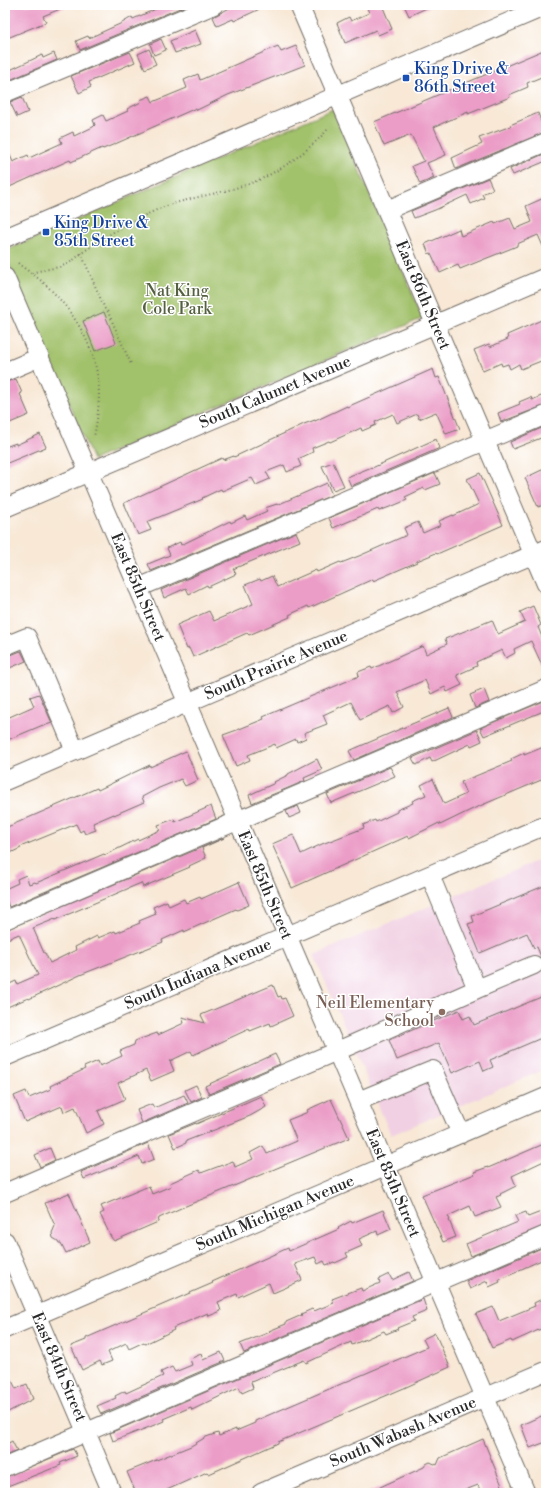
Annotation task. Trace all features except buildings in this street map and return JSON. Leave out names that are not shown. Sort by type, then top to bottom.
[{"type":"street","points":[[5,93],[214,5]]},
{"type":"street","name":"East 86th Street","points":[[299,5],[485,441],[540,552],[546,584]]},
{"type":"street","points":[[5,238],[546,6]]},
{"type":"street","points":[[387,210],[546,142]]},
{"type":"street","name":"East 85th Street","points":[[5,277],[526,1493]]},
{"type":"street","name":"South Calumet Avenue","points":[[5,508],[546,277]]},
{"type":"street","points":[[5,372],[40,357]]},
{"type":"street","points":[[138,588],[546,415]]},
{"type":"street","name":"South Prairie Avenue","points":[[5,781],[188,704],[540,552]]},
{"type":"street","points":[[5,646],[26,637],[75,751]]},
{"type":"street","points":[[5,920],[546,689]]},
{"type":"street","name":"South Indiana Avenue","points":[[5,1057],[546,825]]},
{"type":"street","points":[[430,875],[477,989]]},
{"type":"street","points":[[5,1193],[337,1051],[534,964]]},
{"type":"street","points":[[358,1101],[433,1070],[461,1134]]},
{"type":"street","name":"South Michigan Avenue","points":[[5,1329],[546,1097]]},
{"type":"street","points":[[5,1467],[546,1235]]},
{"type":"street","name":"East 84th Street","points":[[5,1241],[112,1493]]},
{"type":"street","name":"South Wabash Avenue","points":[[261,1493],[546,1371]]},
{"type":"path","points":[[32,273],[68,263],[115,230],[168,206],[253,183],[277,170],[301,154],[328,129]]},
{"type":"path","points":[[81,253],[131,364]]},
{"type":"path","points":[[18,263],[46,285],[73,315],[82,331],[91,352],[97,372],[98,405],[94,437]]},
{"type":"shaded area","name":"Neil Elementary School","points":[[546,857],[546,1069],[391,1135],[314,955]]},
{"type":"green space","name":"Nat King Cole Park","points":[[333,109],[423,318],[93,460],[5,251]]},
{"type":"place","name":"King Drive & 86th Street","points":[[406,78]]},
{"type":"place","name":"King Drive & 85th Street","points":[[46,232]]},
{"type":"place","name":"Neil Elementary School","points":[[442,1012]]}]
